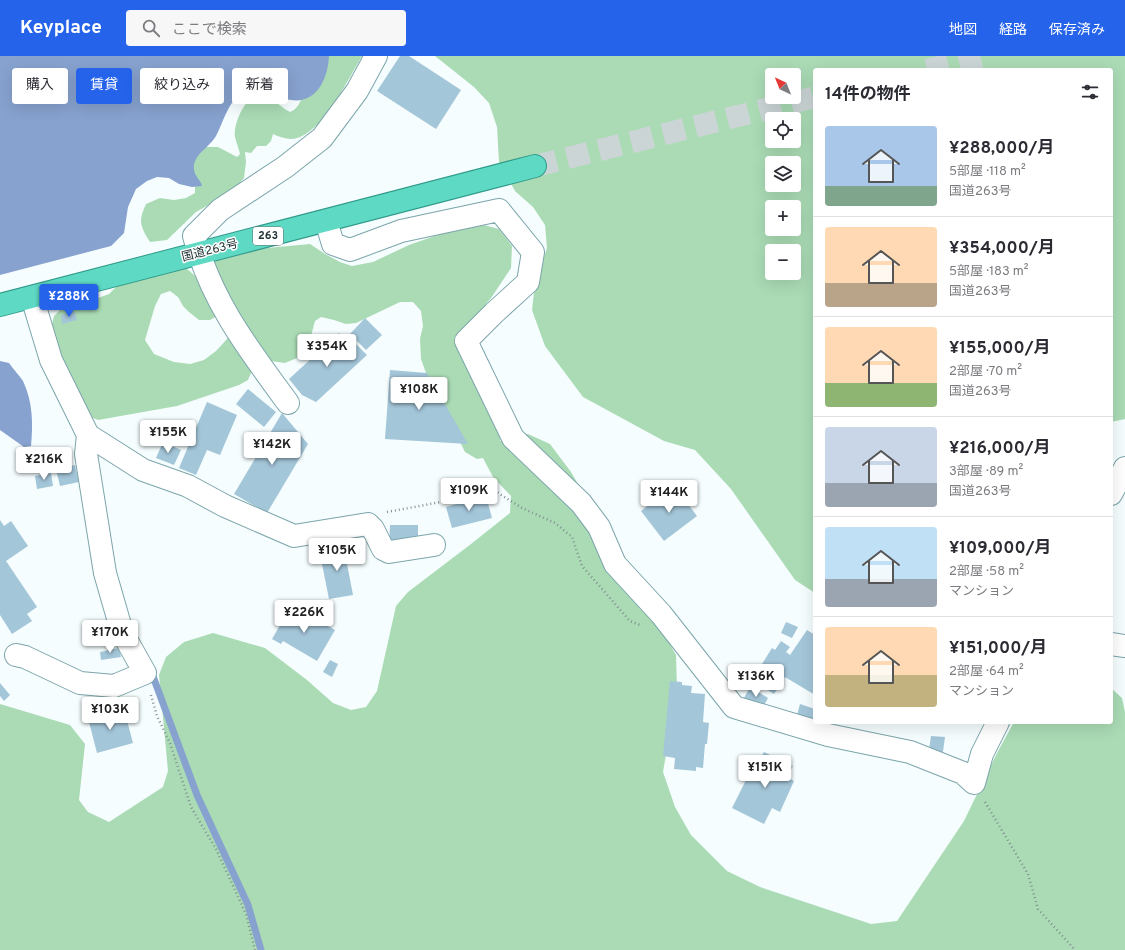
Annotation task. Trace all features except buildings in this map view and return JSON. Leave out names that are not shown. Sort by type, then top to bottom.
[{"type":"highway","name":"国道263号","points":[[0,305],[535,166]]},
{"type":"street","points":[[288,403],[249,350],[226,314],[198,253],[194,236],[220,210],[286,167],[322,138],[357,91],[376,56]]},
{"type":"street","points":[[326,221],[333,244],[350,250],[401,232],[499,210],[533,252],[528,282],[466,341],[513,438],[581,503],[599,527],[615,564],[661,614],[734,707],[828,736],[910,752],[963,773],[974,783],[982,754],[997,724]]},
{"type":"street","points":[[32,297],[51,360],[88,435],[143,470],[188,486],[225,506],[294,536],[368,524],[373,529],[382,549],[389,552],[434,545]]},
{"type":"street","points":[[16,655],[26,657],[80,683],[114,686],[145,673],[122,632],[105,573],[86,454],[88,435]]},
{"type":"street","points":[[1113,490],[1125,468]]},
{"type":"street","points":[[1113,644],[1125,646]]},
{"type":"path","points":[[368,524],[386,513],[441,502],[487,486],[522,508],[555,523],[572,537],[582,566],[630,621],[643,627]]},
{"type":"path","points":[[145,673],[157,716],[170,743],[191,807],[216,849],[246,914],[255,950]]},
{"type":"path","points":[[974,783],[1028,874],[1038,909],[1075,950]]},
{"type":"green space","points":[[313,56],[362,56],[327,113],[309,132],[293,139],[283,138],[273,134],[271,141],[266,146],[257,146],[251,153],[245,152],[246,162],[244,178],[233,191],[196,212],[167,240],[150,242],[141,223],[146,204],[160,198],[174,200],[186,198],[195,193],[195,182],[188,163],[202,147],[218,147],[237,157],[240,154],[235,137],[236,125],[245,105],[278,104],[290,112],[299,104],[308,79]]},
{"type":"green space","points":[[435,56],[1125,56],[1125,419],[1113,422],[1113,68],[813,68],[813,592],[795,580],[731,489],[695,450],[664,441],[583,397],[545,346],[532,310],[535,284],[547,248],[545,225],[533,207],[515,191],[499,162],[497,127],[489,103],[474,87]]},
{"type":"green space","points":[[484,225],[499,229],[512,246],[511,268],[491,298],[467,327],[501,432],[500,441],[528,434],[550,444],[571,472],[676,655],[677,689],[663,772],[675,807],[691,835],[727,871],[760,887],[871,924],[897,921],[964,821],[1013,724],[1113,724],[1113,690],[1122,698],[1125,712],[1125,950],[0,950],[0,704],[70,725],[85,744],[79,800],[88,812],[109,822],[163,787],[168,771],[159,675],[166,657],[184,642],[213,633],[265,648],[307,680],[333,703],[351,710],[366,707],[377,691],[396,606],[408,592],[510,513],[511,496],[493,477],[483,458],[477,459],[465,452],[426,373],[421,359],[420,339],[423,326],[421,311],[413,302],[400,302],[356,323],[346,324],[321,317],[315,321],[308,347],[297,358],[285,363],[271,361],[254,366],[248,380],[239,385],[177,406],[98,420],[88,416],[50,332],[54,316],[64,306],[83,299],[98,298],[109,294],[118,285],[185,267],[205,285],[217,316],[210,320],[199,320],[183,306],[178,297],[170,291],[161,294],[155,306],[145,340],[154,354],[174,362],[190,364],[204,360],[216,351],[235,328],[212,262],[247,250],[310,244],[340,262],[352,266],[373,262],[409,245],[446,232]]},
{"type":"water","points":[[0,56],[329,56],[326,73],[319,88],[308,98],[300,100],[288,100],[288,68],[232,68],[232,103],[216,136],[198,156],[194,165],[194,170],[202,186],[192,187],[179,184],[169,178],[157,177],[147,181],[136,189],[128,207],[124,233],[111,246],[0,275]]},
{"type":"water","points":[[0,361],[9,363],[23,381],[29,397],[32,413],[31,446],[24,447],[0,430]]},
{"type":"waterway","points":[[151,671],[197,795],[248,905],[261,950]]},
{"type":"tunnel","points":[[935,68],[984,56]]},
{"type":"tunnel","points":[[535,166],[813,97]]}]
